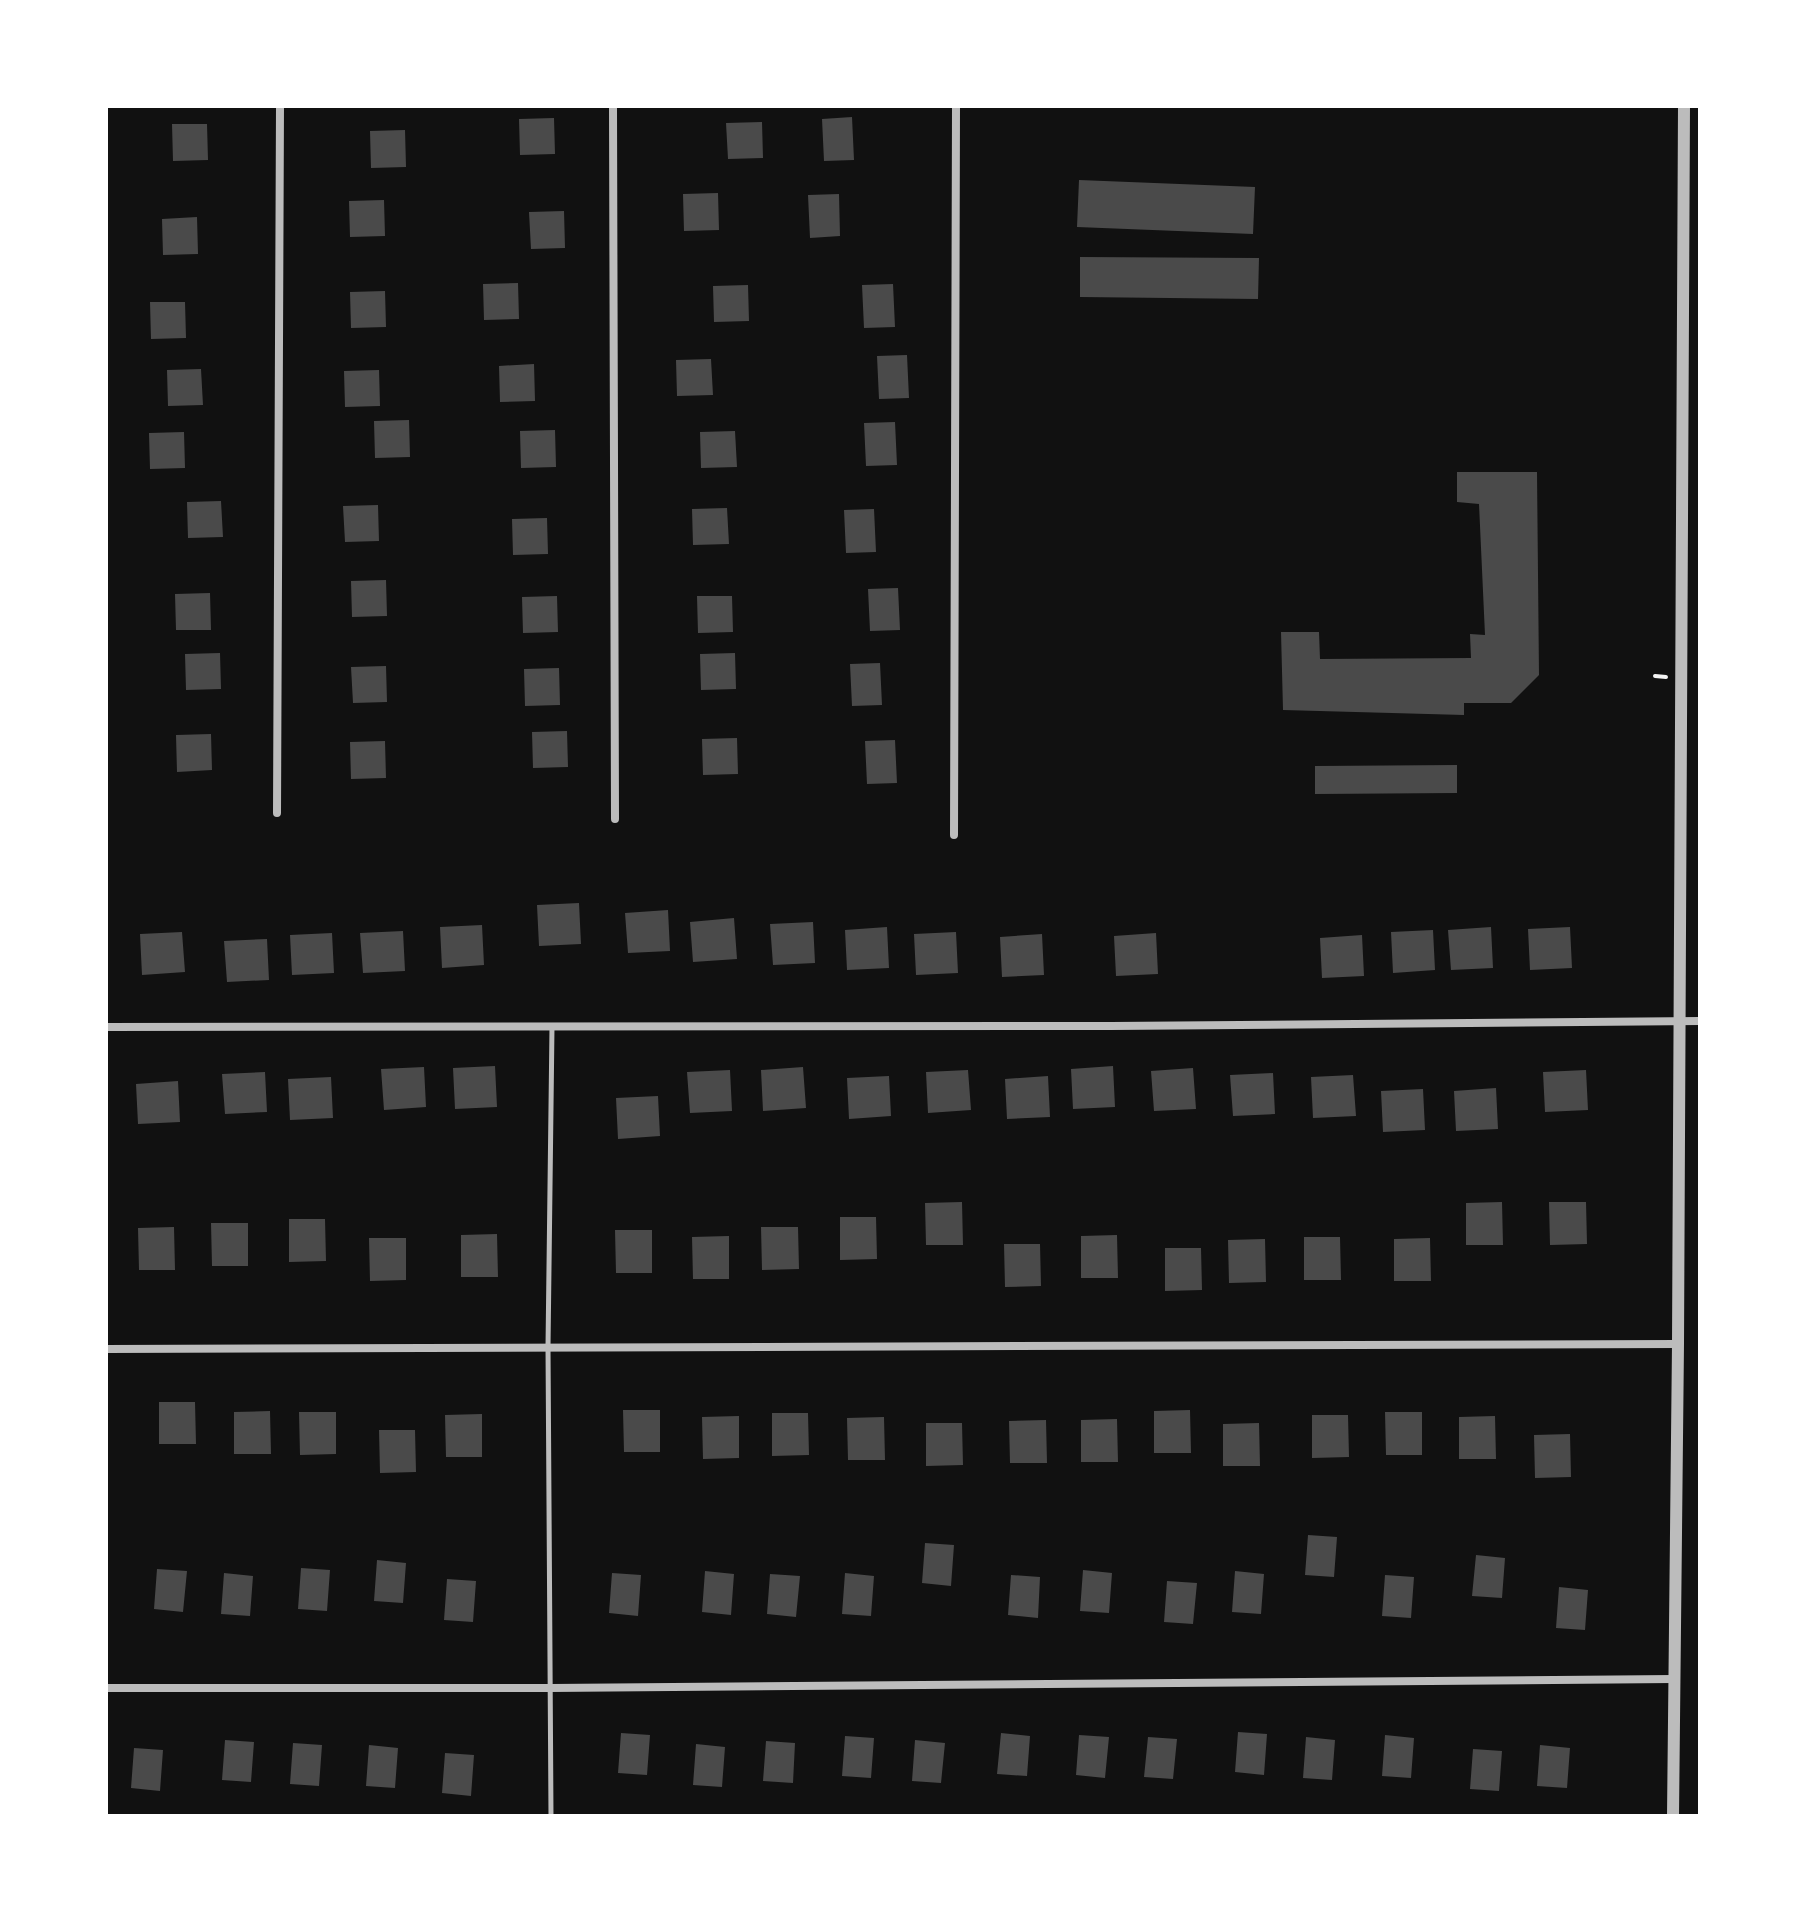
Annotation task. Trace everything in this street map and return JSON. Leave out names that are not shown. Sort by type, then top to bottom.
[{"type":"street","points":[[277,813],[280,106]]},
{"type":"street","points":[[613,106],[615,819]]},
{"type":"street","points":[[954,835],[956,106]]},
{"type":"street","points":[[1673,1816],[1684,106]]},
{"type":"street","points":[[106,1027],[1111,1026],[1700,1021]]},
{"type":"street","points":[[106,1349],[1678,1344]]},
{"type":"street","points":[[106,1688],[551,1688],[1674,1679]]},
{"type":"lane","points":[[551,1816],[548,1347],[552,1027]]},
{"type":"building","points":[[852,117],[854,160],[824,161],[822,119]]},
{"type":"building","points":[[554,118],[555,154],[520,155],[519,119]]},
{"type":"building","points":[[762,122],[763,158],[728,159],[726,123]]},
{"type":"building","points":[[172,124],[207,124],[208,160],[173,161]]},
{"type":"building","points":[[405,130],[406,167],[371,168],[370,131]]},
{"type":"building","points":[[1079,180],[1255,187],[1253,234],[1077,227]]},
{"type":"building","points":[[718,193],[719,230],[684,231],[683,194]]},
{"type":"building","points":[[839,194],[840,236],[810,238],[808,195]]},
{"type":"building","points":[[384,200],[385,236],[350,237],[349,201]]},
{"type":"building","points":[[564,211],[565,248],[531,249],[529,212]]},
{"type":"building","points":[[197,217],[198,254],[163,255],[162,219]]},
{"type":"building","points":[[1080,257],[1259,258],[1258,299],[1080,297]]},
{"type":"building","points":[[518,283],[519,319],[484,320],[483,284]]},
{"type":"building","points":[[893,284],[895,327],[864,328],[862,285]]},
{"type":"building","points":[[748,285],[749,321],[714,322],[713,286]]},
{"type":"building","points":[[385,291],[386,327],[351,328],[350,292]]},
{"type":"building","points":[[150,302],[185,302],[186,338],[151,339]]},
{"type":"building","points":[[907,355],[909,398],[879,399],[877,356]]},
{"type":"building","points":[[711,359],[713,395],[677,396],[676,360]]},
{"type":"building","points":[[534,364],[535,401],[500,402],[499,366]]},
{"type":"building","points":[[201,369],[203,405],[168,406],[167,370]]},
{"type":"building","points":[[379,370],[380,406],[345,407],[344,371]]},
{"type":"building","points":[[409,420],[410,457],[375,458],[374,421]]},
{"type":"building","points":[[895,422],[897,465],[866,466],[864,423]]},
{"type":"building","points":[[555,430],[556,467],[521,468],[520,431]]},
{"type":"building","points":[[735,431],[737,467],[701,468],[700,432]]},
{"type":"building","points":[[184,432],[185,468],[150,469],[149,433]]},
{"type":"building","points":[[1457,472],[1537,472],[1539,675],[1511,703],[1464,703],[1464,715],[1283,710],[1281,632],[1319,632],[1320,659],[1471,658],[1470,634],[1485,635],[1479,504],[1457,502]]},
{"type":"building","points":[[221,501],[223,537],[188,538],[187,502]]},
{"type":"building","points":[[378,505],[379,541],[345,542],[343,506]]},
{"type":"building","points":[[727,508],[729,544],[693,545],[692,509]]},
{"type":"building","points":[[874,509],[876,552],[846,553],[844,510]]},
{"type":"building","points":[[547,518],[548,554],[513,555],[512,519]]},
{"type":"building","points":[[386,580],[387,616],[352,617],[351,581]]},
{"type":"building","points":[[898,588],[900,630],[870,631],[868,589]]},
{"type":"building","points":[[210,593],[211,630],[176,630],[175,594]]},
{"type":"building","points":[[557,596],[558,632],[523,633],[522,597]]},
{"type":"building","points":[[697,596],[732,596],[733,632],[698,633]]},
{"type":"building","points":[[220,653],[221,689],[186,690],[185,654]]},
{"type":"building","points":[[735,653],[736,689],[701,690],[700,654]]},
{"type":"building","points":[[880,663],[882,705],[852,706],[850,664]]},
{"type":"building","points":[[386,666],[387,702],[353,703],[351,667]]},
{"type":"building","points":[[559,668],[560,705],[525,706],[524,669]]},
{"type":"building","points":[[567,731],[568,767],[533,768],[532,732]]},
{"type":"building","points":[[211,734],[212,770],[177,772],[176,735]]},
{"type":"building","points":[[737,738],[738,774],[703,775],[702,739]]},
{"type":"building","points":[[895,740],[897,783],[867,784],[865,741]]},
{"type":"building","points":[[385,741],[386,778],[351,779],[350,742]]},
{"type":"building","points":[[1457,765],[1457,793],[1315,794],[1315,766]]},
{"type":"building","points":[[579,903],[581,944],[539,946],[537,905]]},
{"type":"building","points":[[668,910],[670,951],[628,953],[625,913]]},
{"type":"building","points":[[734,918],[737,959],[693,962],[690,922]]},
{"type":"building","points":[[813,922],[815,963],[773,965],[770,924]]},
{"type":"building","points":[[482,925],[484,965],[442,968],[440,927]]},
{"type":"building","points":[[887,927],[889,968],[847,970],[845,930]]},
{"type":"building","points":[[1491,927],[1493,968],[1451,970],[1448,930]]},
{"type":"building","points":[[1570,927],[1572,968],[1530,970],[1528,929]]},
{"type":"building","points":[[1433,930],[1435,970],[1393,973],[1391,932]]},
{"type":"building","points":[[403,931],[405,971],[363,973],[360,933]]},
{"type":"building","points":[[182,932],[185,972],[142,975],[140,934]]},
{"type":"building","points":[[956,932],[958,973],[916,975],[914,934]]},
{"type":"building","points":[[332,933],[334,973],[292,975],[290,935]]},
{"type":"building","points":[[1156,933],[1158,974],[1116,976],[1114,936]]},
{"type":"building","points":[[1042,934],[1044,975],[1002,977],[1000,937]]},
{"type":"building","points":[[1362,935],[1364,976],[1322,978],[1320,938]]},
{"type":"building","points":[[267,939],[269,980],[227,982],[224,941]]},
{"type":"building","points":[[495,1066],[497,1107],[455,1109],[453,1068]]},
{"type":"building","points":[[1113,1066],[1115,1107],[1073,1109],[1071,1069]]},
{"type":"building","points":[[424,1067],[426,1107],[384,1110],[381,1069]]},
{"type":"building","points":[[803,1067],[806,1108],[763,1111],[761,1070]]},
{"type":"building","points":[[1193,1068],[1196,1109],[1154,1111],[1151,1071]]},
{"type":"building","points":[[730,1070],[732,1111],[690,1113],[687,1072]]},
{"type":"building","points":[[968,1070],[971,1110],[928,1113],[926,1072]]},
{"type":"building","points":[[1586,1070],[1588,1110],[1545,1112],[1543,1072]]},
{"type":"building","points":[[265,1072],[267,1112],[225,1114],[222,1074]]},
{"type":"building","points":[[1273,1073],[1275,1114],[1233,1116],[1230,1075]]},
{"type":"building","points":[[1353,1075],[1356,1116],[1313,1118],[1311,1077]]},
{"type":"building","points":[[889,1076],[891,1116],[849,1119],[847,1078]]},
{"type":"building","points":[[1048,1076],[1050,1117],[1007,1119],[1005,1079]]},
{"type":"building","points":[[331,1077],[333,1118],[290,1120],[288,1079]]},
{"type":"building","points":[[178,1081],[180,1122],[138,1124],[136,1084]]},
{"type":"building","points":[[1496,1088],[1498,1129],[1456,1131],[1454,1091]]},
{"type":"building","points":[[1423,1089],[1425,1130],[1383,1132],[1381,1091]]},
{"type":"building","points":[[658,1096],[660,1136],[618,1139],[616,1098]]},
{"type":"building","points":[[962,1202],[963,1245],[926,1245],[925,1203]]},
{"type":"building","points":[[1502,1202],[1503,1245],[1466,1245],[1466,1203]]},
{"type":"building","points":[[1549,1202],[1586,1202],[1587,1244],[1550,1245]]},
{"type":"building","points":[[840,1217],[876,1217],[877,1259],[840,1260]]},
{"type":"building","points":[[289,1219],[325,1219],[326,1261],[289,1262]]},
{"type":"building","points":[[211,1223],[248,1223],[248,1266],[212,1266]]},
{"type":"building","points":[[174,1227],[175,1270],[139,1270],[138,1228]]},
{"type":"building","points":[[761,1227],[798,1227],[799,1269],[762,1270]]},
{"type":"building","points":[[615,1230],[652,1230],[652,1273],[616,1273]]},
{"type":"building","points":[[497,1234],[498,1277],[461,1277],[461,1235]]},
{"type":"building","points":[[1117,1235],[1118,1278],[1081,1278],[1081,1236]]},
{"type":"building","points":[[729,1236],[729,1279],[693,1279],[692,1237]]},
{"type":"building","points":[[1304,1237],[1340,1237],[1341,1280],[1304,1280]]},
{"type":"building","points":[[369,1238],[406,1238],[406,1280],[370,1281]]},
{"type":"building","points":[[1430,1238],[1431,1281],[1394,1281],[1394,1239]]},
{"type":"building","points":[[1265,1239],[1266,1282],[1229,1283],[1228,1240]]},
{"type":"building","points":[[1004,1244],[1040,1244],[1041,1286],[1005,1287]]},
{"type":"building","points":[[1165,1248],[1201,1248],[1202,1290],[1165,1291]]},
{"type":"building","points":[[159,1402],[195,1402],[196,1444],[159,1444]]},
{"type":"building","points":[[623,1410],[660,1410],[660,1452],[624,1452]]},
{"type":"building","points":[[1190,1410],[1191,1453],[1154,1453],[1154,1411]]},
{"type":"building","points":[[270,1411],[271,1454],[234,1454],[234,1412]]},
{"type":"building","points":[[299,1412],[336,1412],[336,1454],[300,1455]]},
{"type":"building","points":[[1385,1412],[1422,1412],[1422,1455],[1386,1455]]},
{"type":"building","points":[[772,1413],[808,1413],[809,1455],[772,1456]]},
{"type":"building","points":[[482,1414],[482,1457],[446,1457],[445,1415]]},
{"type":"building","points":[[1312,1415],[1348,1415],[1349,1457],[1312,1458]]},
{"type":"building","points":[[739,1416],[739,1458],[703,1459],[702,1417]]},
{"type":"building","points":[[1495,1416],[1496,1459],[1459,1459],[1459,1417]]},
{"type":"building","points":[[884,1417],[885,1460],[848,1460],[847,1418]]},
{"type":"building","points":[[1117,1419],[1118,1462],[1081,1462],[1081,1420]]},
{"type":"building","points":[[1046,1420],[1047,1463],[1010,1463],[1009,1421]]},
{"type":"building","points":[[926,1423],[962,1423],[963,1465],[926,1466]]},
{"type":"building","points":[[1259,1423],[1260,1466],[1223,1466],[1223,1424]]},
{"type":"building","points":[[379,1430],[415,1430],[416,1472],[380,1473]]},
{"type":"building","points":[[1570,1434],[1571,1477],[1535,1478],[1534,1435]]},
{"type":"building","points":[[1308,1535],[1337,1537],[1334,1577],[1305,1575]]},
{"type":"building","points":[[925,1543],[954,1545],[951,1586],[922,1583]]},
{"type":"building","points":[[1476,1555],[1505,1558],[1502,1598],[1472,1596]]},
{"type":"building","points":[[377,1560],[406,1563],[403,1603],[374,1601]]},
{"type":"building","points":[[301,1568],[330,1570],[327,1611],[298,1609]]},
{"type":"building","points":[[157,1569],[187,1571],[183,1612],[154,1609]]},
{"type":"building","points":[[1083,1570],[1112,1573],[1109,1613],[1080,1611]]},
{"type":"building","points":[[705,1571],[734,1574],[731,1615],[702,1612]]},
{"type":"building","points":[[1235,1571],[1264,1574],[1261,1614],[1232,1612]]},
{"type":"building","points":[[224,1573],[253,1576],[250,1616],[221,1614]]},
{"type":"building","points":[[612,1573],[641,1575],[638,1616],[609,1613]]},
{"type":"building","points":[[845,1573],[874,1576],[871,1616],[842,1614]]},
{"type":"building","points":[[770,1574],[800,1576],[796,1617],[767,1614]]},
{"type":"building","points":[[1011,1575],[1040,1577],[1038,1618],[1008,1615]]},
{"type":"building","points":[[1385,1575],[1414,1577],[1411,1618],[1382,1616]]},
{"type":"building","points":[[447,1579],[476,1581],[473,1622],[444,1620]]},
{"type":"building","points":[[1167,1581],[1197,1583],[1193,1624],[1164,1622]]},
{"type":"building","points":[[1559,1587],[1588,1590],[1585,1630],[1556,1628]]},
{"type":"building","points":[[1238,1732],[1267,1734],[1264,1775],[1235,1772]]},
{"type":"building","points":[[621,1733],[650,1735],[647,1775],[618,1773]]},
{"type":"building","points":[[1001,1733],[1030,1736],[1027,1776],[997,1774]]},
{"type":"building","points":[[1079,1735],[1109,1737],[1105,1778],[1076,1775]]},
{"type":"building","points":[[1385,1735],[1414,1738],[1411,1778],[1382,1776]]},
{"type":"building","points":[[845,1736],[874,1738],[871,1778],[842,1776]]},
{"type":"building","points":[[1148,1737],[1177,1739],[1173,1779],[1144,1777]]},
{"type":"building","points":[[1306,1737],[1335,1740],[1332,1780],[1303,1778]]},
{"type":"building","points":[[225,1740],[254,1742],[251,1782],[222,1780]]},
{"type":"building","points":[[915,1740],[945,1743],[941,1783],[912,1781]]},
{"type":"building","points":[[766,1741],[795,1743],[793,1783],[763,1781]]},
{"type":"building","points":[[293,1743],[322,1745],[319,1786],[290,1784]]},
{"type":"building","points":[[696,1744],[725,1747],[722,1787],[693,1785]]},
{"type":"building","points":[[369,1745],[398,1748],[395,1788],[366,1786]]},
{"type":"building","points":[[1540,1745],[1570,1748],[1567,1788],[1537,1786]]},
{"type":"building","points":[[134,1748],[163,1750],[160,1791],[131,1788]]},
{"type":"building","points":[[1473,1749],[1502,1751],[1499,1791],[1470,1789]]},
{"type":"building","points":[[445,1753],[474,1755],[471,1796],[442,1793]]}]
